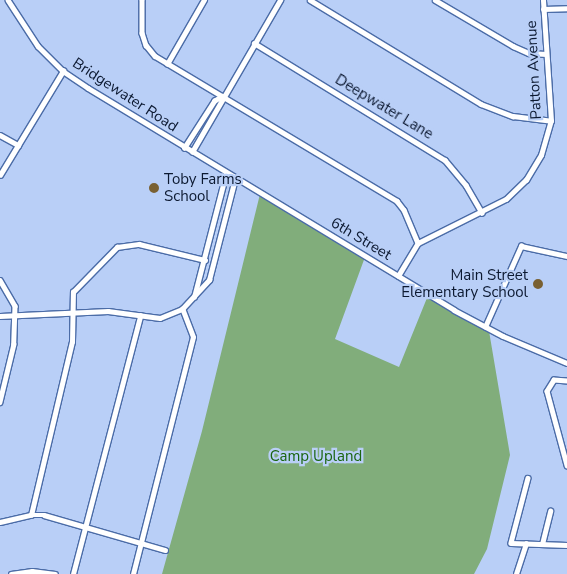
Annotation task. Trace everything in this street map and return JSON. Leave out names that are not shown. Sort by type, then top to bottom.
[{"type":"street","name":"Bridgewater Road","points":[[8,0],[29,35],[63,71],[251,188]]},
{"type":"street","points":[[142,0],[146,45],[166,64],[397,201],[404,210],[418,243],[398,276]]},
{"type":"street","points":[[166,64],[204,0]]},
{"type":"street","points":[[192,152],[221,106],[222,96],[280,0]]},
{"type":"street","points":[[310,0],[480,104],[513,116],[551,121]]},
{"type":"street","points":[[435,0],[513,46],[529,53],[546,54]]},
{"type":"street","name":"Patton Avenue","points":[[418,243],[482,214],[506,199],[526,180],[541,155],[551,121],[542,0]]},
{"type":"street","points":[[543,9],[567,8]]},
{"type":"street","name":"Deepwater Lane","points":[[254,43],[445,160],[466,185],[482,214]]},
{"type":"street","points":[[0,175],[63,71]]},
{"type":"street","points":[[184,148],[214,101],[222,96]]},
{"type":"street","points":[[0,135],[18,145]]},
{"type":"street","points":[[193,300],[205,260],[226,173]]},
{"type":"street","points":[[0,316],[108,310],[160,318],[182,309],[193,300],[209,280],[235,178]]},
{"type":"street","name":"6th Street","points":[[251,188],[485,326],[567,363]]},
{"type":"street","points":[[31,515],[67,371],[72,342],[73,292],[117,246],[138,244],[205,260]]},
{"type":"street","points":[[485,326],[521,246],[567,256]]},
{"type":"street","points":[[0,280],[12,296],[15,316],[14,344],[0,402]]},
{"type":"street","points":[[132,574],[193,337],[182,309]]},
{"type":"street","points":[[73,574],[140,316]]},
{"type":"street","points":[[567,381],[554,380],[547,391],[567,466]]},
{"type":"street","points":[[528,478],[511,543],[567,545]]},
{"type":"street","points":[[542,544],[550,511]]},
{"type":"street","points":[[0,522],[31,515],[86,527],[165,550]]},
{"type":"street","points":[[516,574],[526,544]]},
{"type":"street","points":[[11,574],[32,570],[56,574]]},
{"type":"green space","name":"Camp Upland","points":[[260,194],[365,257],[335,339],[399,367],[429,293],[489,331],[510,455],[487,549],[474,574],[162,574],[202,431]]},
{"type":"place","name":"Toby Farms School","points":[[154,188]]},
{"type":"place","name":"Main Street Elementary School","points":[[538,284]]}]
